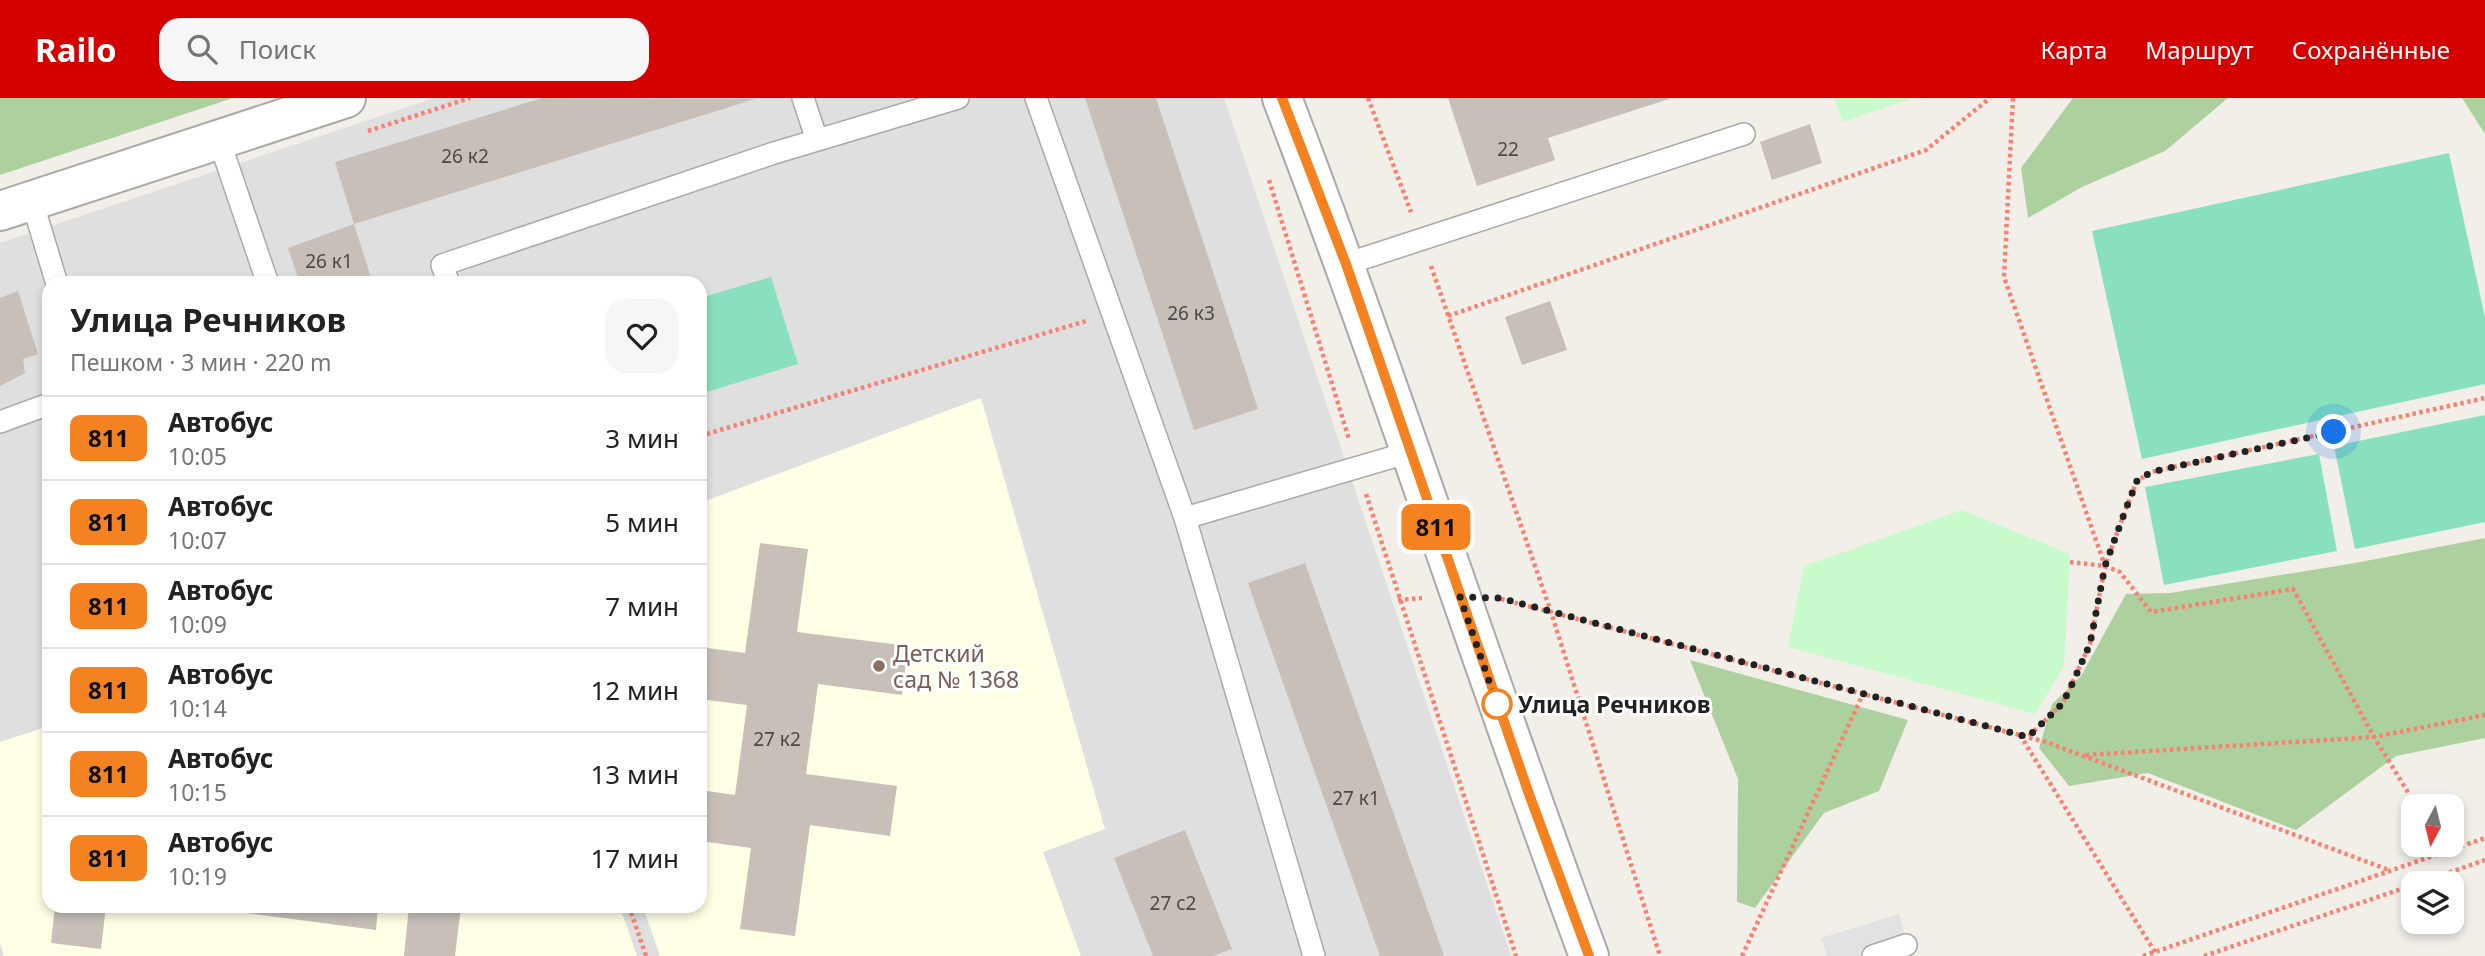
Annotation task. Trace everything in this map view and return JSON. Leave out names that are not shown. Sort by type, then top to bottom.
[{"type":"street","points":[[16,206],[346,98]]},
{"type":"street","points":[[1282,98],[1346,264],[1529,794],[1589,956]]},
{"type":"lane","points":[[803,98],[817,141]]},
{"type":"lane","points":[[446,276],[442,265],[817,141],[958,98]]},
{"type":"lane","points":[[1036,98],[1185,518],[1314,956]]},
{"type":"lane","points":[[1346,264],[1744,134]]},
{"type":"lane","points":[[219,139],[265,276]]},
{"type":"lane","points":[[16,206],[53,276]]},
{"type":"lane","points":[[0,422],[42,407]]},
{"type":"lane","points":[[1185,518],[1410,452]]},
{"type":"lane","points":[[1873,956],[1906,945]]},
{"type":"path","points":[[1368,98],[1421,239],[1551,611],[1660,956]]},
{"type":"path","points":[[1448,316],[1926,150],[1990,98]]},
{"type":"path","points":[[2013,98],[2004,277],[2105,566]]},
{"type":"path","points":[[1268,177],[1398,600],[1516,956]]},
{"type":"path","points":[[707,434],[1114,313]]},
{"type":"path","points":[[2028,737],[2063,703],[2090,644],[2105,566],[2137,481],[2151,472],[2485,398]]},
{"type":"path","points":[[2070,562],[2105,566],[2120,572],[2151,612],[2293,589],[2374,737],[2409,794]]},
{"type":"path","points":[[1398,600],[1500,598],[2028,737],[2389,870]]},
{"type":"path","points":[[1742,956],[1863,694]]},
{"type":"path","points":[[2082,755],[2374,737],[2485,715]]},
{"type":"path","points":[[2020,735],[2155,952]]},
{"type":"path","points":[[2464,845],[2485,838]]},
{"type":"path","points":[[2143,956],[2426,858]]},
{"type":"path","points":[[2453,871],[2485,860]]},
{"type":"path","points":[[2204,956],[2401,889]]},
{"type":"path","points":[[631,913],[646,956]]},
{"type":"shaded area","points":[[435,98],[1224,98],[1511,956],[0,956],[0,243]]},
{"type":"shaded area","name":"Детский сад № 1368","points":[[981,398],[1105,829],[1043,852],[1081,956],[660,956],[645,913],[707,913],[707,500]]},
{"type":"shaded area","points":[[42,728],[42,913],[622,913],[637,956],[4,956],[0,943],[0,742]]},
{"type":"shaded area","points":[[1899,914],[1911,956],[1827,956],[1821,938]]},
{"type":"green space","points":[[0,98],[233,98],[0,175]]},
{"type":"green space","points":[[1834,98],[1913,98],[1843,122]]},
{"type":"green space","points":[[2073,98],[2228,98],[2165,151],[2082,187],[2028,218],[2021,168]]},
{"type":"green space","points":[[2462,98],[2485,98],[2485,134]]},
{"type":"green space","points":[[2449,153],[2485,317],[2485,384],[2142,459],[2092,231]]},
{"type":"green space","points":[[771,277],[798,364],[707,392],[707,296]]},
{"type":"green space","points":[[2485,415],[2485,522],[2355,549],[2334,446]]},
{"type":"green space","points":[[2319,454],[2337,551],[2164,585],[2145,487]]},
{"type":"green space","points":[[1962,510],[2070,554],[2064,666],[2035,714],[1788,647],[1804,566]]},
{"type":"green space","points":[[2485,538],[2485,738],[2396,756],[2296,830],[2148,773],[2069,786],[2039,748],[2052,704],[2081,676],[2126,594],[2170,593],[2355,563]]},
{"type":"green space","points":[[1690,660],[1908,720],[1879,791],[1824,813],[1755,908],[1737,902],[1738,779]]},
{"type":"building","points":[[542,98],[755,99],[354,224],[335,162]]},
{"type":"building","points":[[1085,98],[1156,98],[1258,409],[1194,430]]},
{"type":"building","points":[[1448,98],[1669,99],[1548,138],[1555,160],[1477,186]]},
{"type":"building","points":[[1810,124],[1822,163],[1772,180],[1760,142]]},
{"type":"building","points":[[354,224],[370,276],[297,276],[288,248]]},
{"type":"building","points":[[18,291],[38,354],[23,359],[25,373],[0,386],[0,298]]},
{"type":"building","points":[[1550,301],[1567,350],[1522,365],[1505,317]]},
{"type":"building","points":[[760,543],[808,549],[797,632],[908,646],[902,695],[818,684],[806,774],[897,786],[890,836],[810,825],[795,936],[740,929],[751,848],[707,842],[707,791],[735,795],[747,705],[707,700],[707,648],[745,653]]},
{"type":"building","points":[[1305,563],[1444,956],[1380,956],[1266,635],[1248,583]]},
{"type":"building","points":[[1185,830],[1232,949],[1213,956],[1153,956],[1114,858]]},
{"type":"building","points":[[54,913],[105,913],[101,949],[51,943]]},
{"type":"building","points":[[246,913],[377,913],[376,930]]},
{"type":"building","points":[[408,913],[460,913],[455,956],[404,956]]},
{"type":"bus line","name":"811","points":[[1282,98],[1346,264],[1529,794],[1589,956]]},
{"type":"place","name":"Детский сад № 1368","points":[[879,666]]},
{"type":"place","name":"Улица Речников","points":[[1497,704]]},
{"type":"route","points":[[1497,704],[1460,597],[1500,598],[2028,737],[2063,703],[2090,644],[2105,566],[2137,481],[2151,472],[2334,432]]}]
